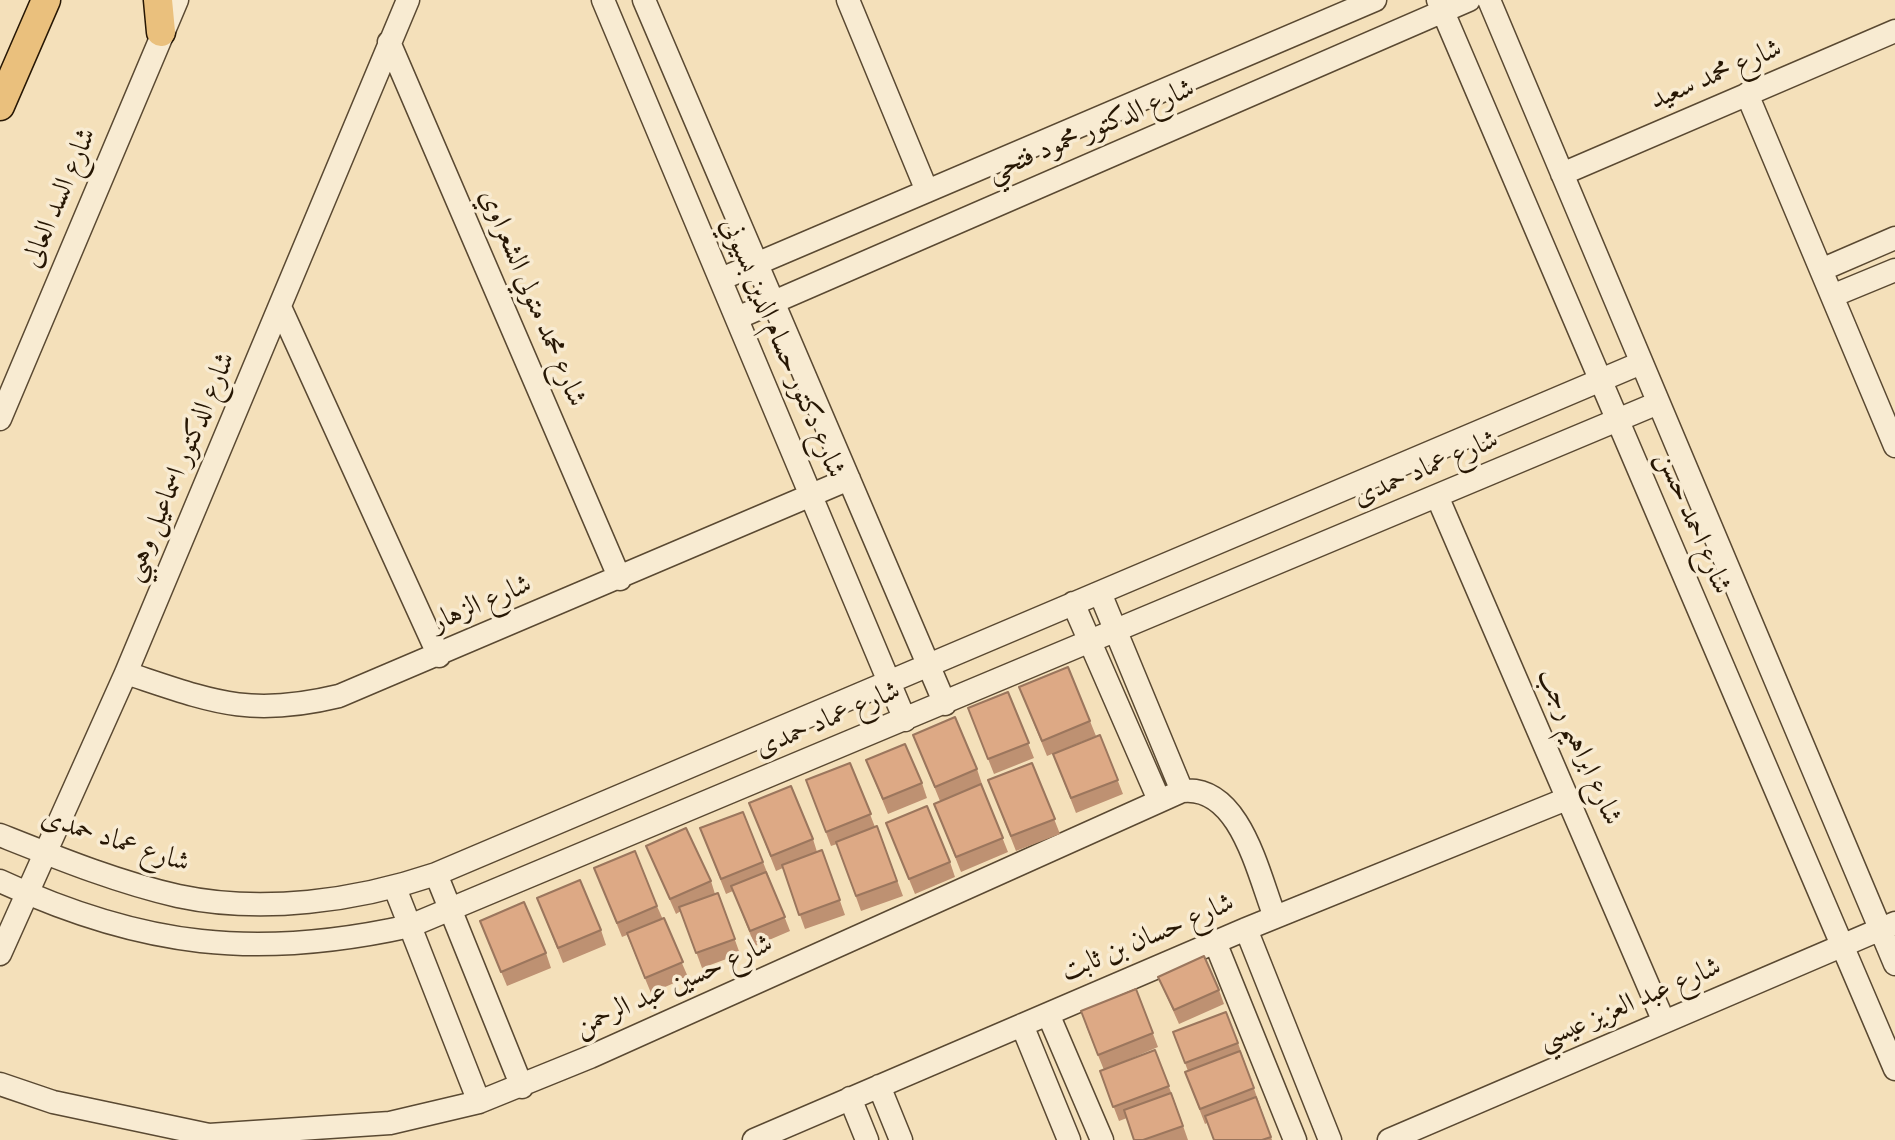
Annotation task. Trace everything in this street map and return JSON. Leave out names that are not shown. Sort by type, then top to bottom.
[{"type":"main road","points":[[0,106],[46,0]]},
{"type":"main road","points":[[158,0],[161,32]]},
{"type":"street","name":"شارع السد العالى","points":[[0,419],[177,0]]},
{"type":"street","name":"شارع الدكتور اسماعيل وهبي","points":[[0,954],[126,673],[408,0]]},
{"type":"street","name":"شارع دكتور حسام الدين بسيوني","points":[[603,0],[905,720]]},
{"type":"street","name":"شارع دكتور حسام الدين بسيوني","points":[[644,0],[945,704]]},
{"type":"street","name":"شارع الدكتور محمود فتحي","points":[[721,279],[1375,0]]},
{"type":"street","name":"شارع الدكتور محمود فتحي","points":[[737,318],[1440,6],[1469,0]]},
{"type":"street","name":"شارع احمد حسن","points":[[1489,0],[1658,403],[1888,926],[1895,964]]},
{"type":"street","points":[[855,2],[927,191]]},
{"type":"street","name":"شارع احمد حسن","points":[[1440,6],[1895,1069]]},
{"type":"street","name":"شارع محمد سعيد","points":[[1562,174],[1895,31]]},
{"type":"street","name":"شارع محمد متولي الشعراوي","points":[[389,42],[620,579]]},
{"type":"street","points":[[1747,94],[1895,446]]},
{"type":"street","points":[[1821,270],[1895,238]]},
{"type":"street","points":[[1832,296],[1895,270]]},
{"type":"street","points":[[280,307],[439,656]]},
{"type":"street","name":"شارع عماد حمدى","points":[[0,835],[153,889],[229,902],[296,903],[395,888],[436,874],[1641,363]]},
{"type":"street","name":"شارع عماد حمدى","points":[[0,881],[103,922],[178,939],[243,946],[312,945],[410,926],[451,912],[1658,403]]},
{"type":"street","name":"شارع الزهار","points":[[126,673],[212,701],[257,708],[299,706],[339,696],[849,479]]},
{"type":"street","name":"شارع ابراهيم رجب","points":[[1437,496],[1664,1022]]},
{"type":"street","points":[[1100,593],[1182,791],[1210,793],[1232,812],[1275,917]]},
{"type":"street","points":[[1073,603],[1159,800]]},
{"type":"street","name":"شارع حسين عبد الرحمن","points":[[0,1084],[53,1102],[209,1137],[390,1123],[479,1102],[522,1087],[1182,791]]},
{"type":"street","name":"شارع حسان بن ثابت","points":[[754,1140],[1215,942],[1569,798]]},
{"type":"street","points":[[436,874],[522,1087]]},
{"type":"street","points":[[395,888],[479,1102]]},
{"type":"street","name":"شارع عبد العزيز عيسي","points":[[1389,1140],[1888,926]]},
{"type":"street","points":[[1246,929],[1330,1140]]},
{"type":"street","points":[[1215,942],[1295,1140]]},
{"type":"street","points":[[1048,1014],[1102,1140]]},
{"type":"street","points":[[1022,1025],[1069,1140]]},
{"type":"street","points":[[879,1086],[901,1140]]},
{"type":"street","points":[[850,1098],[867,1140]]},
{"type":"building","points":[[1068,667],[1090,721],[1042,741],[1019,687]]},
{"type":"building","points":[[1008,692],[1029,743],[988,759],[968,708]]},
{"type":"building","points":[[955,717],[977,769],[935,787],[913,735]]},
{"type":"building","points":[[1100,735],[1118,780],[1071,798],[1053,754]]},
{"type":"building","points":[[905,744],[922,783],[883,799],[866,760]]},
{"type":"building","points":[[850,763],[871,814],[826,832],[806,780]]},
{"type":"building","points":[[1032,763],[1055,819],[1011,836],[988,780]]},
{"type":"building","points":[[981,784],[1003,838],[956,857],[934,804]]},
{"type":"building","points":[[791,786],[813,839],[771,856],[749,803]]},
{"type":"building","points":[[927,806],[950,862],[909,879],[886,823]]},
{"type":"building","points":[[743,812],[763,862],[721,879],[700,828]]},
{"type":"building","points":[[877,826],[897,881],[856,896],[836,842]]},
{"type":"building","points":[[686,828],[711,881],[670,899],[646,846]]},
{"type":"building","points":[[822,850],[840,900],[799,915],[782,865]]},
{"type":"building","points":[[635,851],[657,906],[617,923],[594,868]]},
{"type":"building","points":[[766,872],[785,917],[750,931],[731,886]]},
{"type":"building","points":[[580,880],[601,930],[558,948],[537,898]]},
{"type":"building","points":[[718,893],[735,939],[696,953],[679,907]]},
{"type":"building","points":[[524,902],[546,953],[501,972],[480,921]]},
{"type":"building","points":[[664,918],[683,962],[645,978],[627,933]]},
{"type":"building","points":[[1204,956],[1219,990],[1174,1010],[1158,977]]},
{"type":"building","points":[[1136,989],[1153,1033],[1098,1055],[1081,1011]]},
{"type":"building","points":[[1226,1012],[1238,1043],[1185,1063],[1173,1032]]},
{"type":"building","points":[[1155,1050],[1169,1086],[1113,1107],[1100,1071]]},
{"type":"building","points":[[1240,1051],[1254,1088],[1200,1109],[1185,1072]]},
{"type":"building","points":[[1171,1093],[1183,1126],[1143,1140],[1134,1140],[1124,1110]]},
{"type":"building","points":[[1256,1097],[1271,1137],[1262,1140],[1214,1140],[1205,1116]]}]
